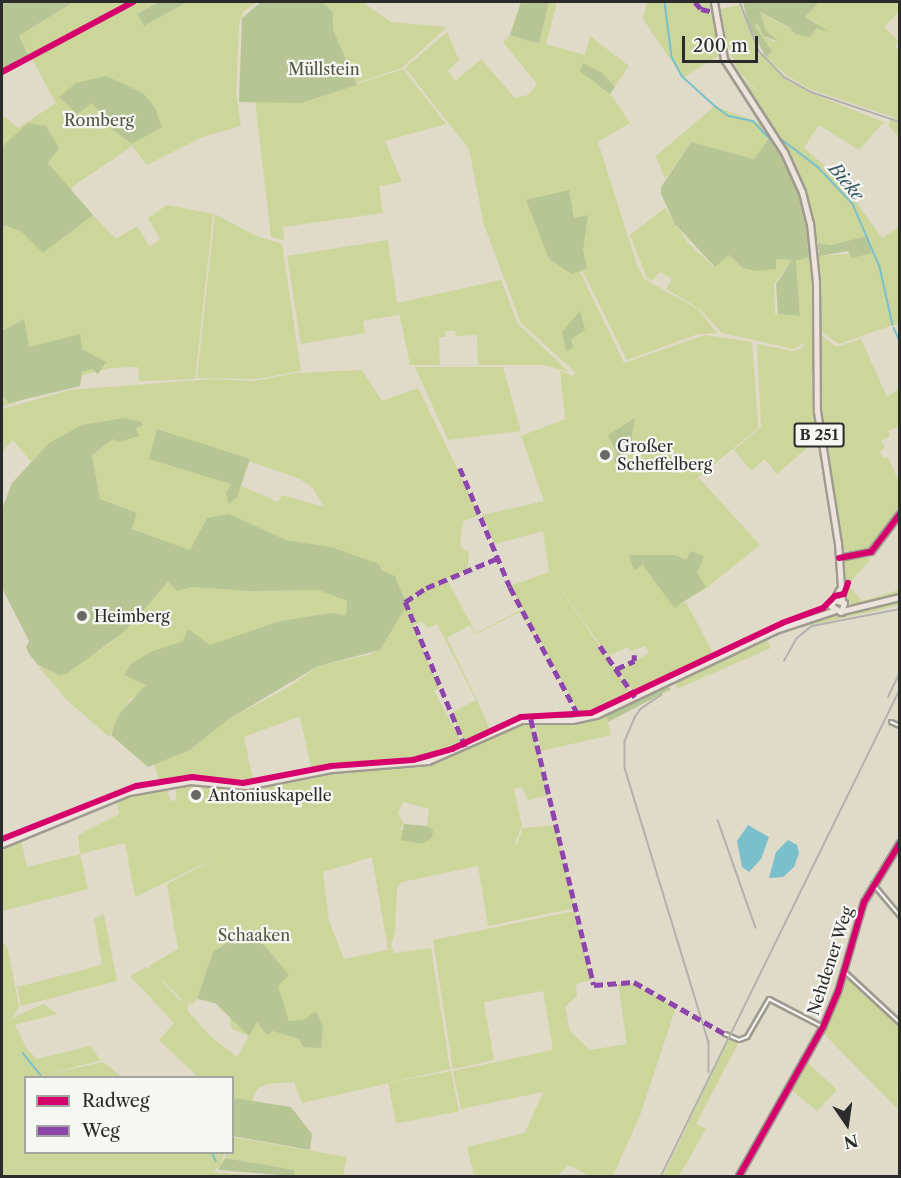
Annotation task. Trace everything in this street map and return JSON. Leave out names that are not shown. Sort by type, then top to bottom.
[{"type":"main road","name":"B 251","points":[[714,2],[718,40],[728,67],[784,152],[802,192],[813,245],[817,322],[818,426],[839,558],[840,588],[837,604]]},
{"type":"main road","points":[[837,604],[842,611],[900,597]]},
{"type":"main road","points":[[2,843],[129,792],[190,781],[246,786],[332,769],[428,761],[521,720],[572,720],[596,715],[837,604],[853,608]]},
{"type":"street","points":[[839,558],[871,552],[900,514]]},
{"type":"street","points":[[891,722],[900,726]]},
{"type":"street","name":"Nehdener Weg","points":[[739,1176],[823,1027],[844,971],[856,923],[873,884],[900,843]]},
{"type":"street","points":[[873,884],[900,916]]},
{"type":"street","name":"Nehdener Weg","points":[[844,971],[900,1023]]},
{"type":"street","points":[[725,1034],[739,1040],[747,1037],[770,999],[823,1027]]},
{"type":"green space","points":[[2,2],[73,2],[19,36],[29,57],[2,69]]},
{"type":"green space","points":[[73,2],[128,2],[29,57],[19,36]]},
{"type":"green space","name":"Romberg","points":[[134,2],[159,2],[138,13],[144,26],[187,2],[257,2],[243,12],[239,25],[236,92],[241,126],[205,136],[147,165],[132,146],[72,187],[43,253],[93,215],[116,239],[137,226],[150,247],[160,239],[148,218],[167,205],[213,214],[195,379],[139,381],[138,367],[110,368],[77,377],[79,386],[51,390],[2,407],[2,334],[24,319],[2,331],[2,230],[5,225],[2,224],[2,115],[18,128],[56,103],[32,59]]},
{"type":"green space","points":[[159,2],[187,2],[144,26],[137,14]]},
{"type":"green space","name":"Müllstein","points":[[261,2],[323,2],[333,12],[333,29],[357,85],[301,103],[239,102],[242,18]]},
{"type":"green space","points":[[323,2],[362,2],[391,22],[447,27],[402,68],[356,83],[333,29],[333,12]]},
{"type":"green space","points":[[521,2],[549,2],[539,44],[510,35]]},
{"type":"green space","points":[[549,2],[557,2],[546,44],[585,55],[590,36],[629,66],[610,93],[630,123],[598,142],[637,265],[644,279],[698,309],[717,333],[698,334],[627,360],[583,272],[580,272],[624,363],[705,335],[752,342],[758,428],[695,480],[700,479],[760,545],[705,589],[673,607],[686,602],[713,653],[634,693],[618,670],[649,653],[645,646],[631,651],[628,647],[608,656],[549,572],[543,531],[495,544],[482,515],[544,501],[521,436],[565,419],[560,371],[573,376],[575,372],[521,323],[484,225],[469,149],[405,68],[447,32],[459,60],[448,71],[455,81],[481,59],[515,98],[528,95],[537,84],[503,42],[510,35],[539,44]]},
{"type":"green space","points":[[647,2],[712,2],[721,54],[683,78],[643,19]]},
{"type":"green space","points":[[743,2],[819,2],[805,17],[830,32],[816,28],[810,37],[795,34],[789,27],[760,12],[766,31],[778,41],[763,36],[758,23],[754,25],[772,51],[766,57],[749,27]]},
{"type":"green space","points":[[819,2],[899,2],[899,12],[884,27],[898,41],[895,46],[899,51],[899,137],[888,125],[893,117],[812,90],[786,75],[766,57],[771,51],[754,25],[758,22],[763,36],[777,43],[766,31],[759,12],[803,35],[818,23],[805,17]]},
{"type":"green space","points":[[739,5],[758,51],[783,78],[813,94],[884,122],[859,150],[819,125],[804,148],[838,177],[882,238],[899,227],[899,323],[839,344],[820,331],[818,256],[872,252],[867,236],[831,245],[818,243],[797,171],[734,71],[761,95],[738,71],[726,41],[721,9]]},
{"type":"green space","points":[[583,63],[602,73],[615,87],[610,94],[580,71]]},
{"type":"green space","points":[[403,69],[446,124],[385,141],[402,182],[379,186],[383,213],[283,227],[284,240],[271,237],[255,100],[305,101]]},
{"type":"green space","points":[[106,76],[143,93],[155,108],[162,127],[132,144],[115,131],[92,103],[77,114],[59,97],[76,83]]},
{"type":"green space","points":[[715,106],[760,123],[771,135],[754,159],[691,142],[665,179],[656,156]]},
{"type":"green space","points":[[28,123],[46,126],[59,148],[48,163],[93,215],[43,253],[22,232],[5,225],[2,230],[2,147]]},
{"type":"green space","points":[[771,135],[798,187],[810,244],[809,257],[796,261],[800,316],[778,314],[776,284],[792,260],[776,259],[776,269],[757,271],[743,268],[729,255],[715,267],[675,224],[661,194],[661,187],[691,142],[754,159]]},
{"type":"green space","points":[[569,190],[574,218],[588,215],[583,250],[587,268],[572,274],[549,259],[526,200]]},
{"type":"green space","points":[[665,208],[688,243],[714,267],[729,255],[743,268],[776,259],[792,260],[774,284],[775,314],[800,315],[796,260],[813,244],[817,424],[814,354],[811,378],[816,440],[777,474],[765,459],[751,471],[734,450],[761,427],[757,344],[793,351],[801,349],[806,342],[793,349],[722,333],[700,309],[666,289],[672,279],[660,272],[651,281],[647,278],[630,235]]},
{"type":"green space","points":[[215,214],[254,235],[282,244],[301,371],[257,379],[197,378]]},
{"type":"green space","points":[[867,236],[872,253],[852,258],[848,251],[819,256],[818,243],[831,245]]},
{"type":"green space","points":[[388,240],[397,303],[501,280],[518,324],[569,372],[544,365],[478,365],[477,335],[456,336],[455,331],[445,331],[445,337],[439,337],[440,365],[410,365],[398,307],[399,315],[363,321],[365,333],[301,344],[287,256]]},
{"type":"green space","points":[[580,311],[585,330],[571,339],[573,348],[566,351],[562,332]]},
{"type":"green space","points":[[24,319],[29,347],[80,334],[82,349],[106,362],[98,374],[92,369],[82,372],[80,386],[9,403],[2,395],[2,331]]},
{"type":"green space","points":[[820,334],[836,347],[861,339],[887,397],[899,389],[899,426],[888,431],[890,436],[881,441],[885,448],[880,451],[883,458],[888,457],[899,482],[899,507],[865,553],[841,551],[819,420]]},
{"type":"green space","points":[[415,367],[503,367],[521,431],[448,440]]},
{"type":"green space","points":[[362,370],[382,401],[418,388],[480,515],[463,521],[460,547],[469,552],[468,569],[405,600],[395,576],[331,547],[286,540],[207,518],[190,550],[132,529],[137,513],[100,499],[92,455],[113,439],[138,436],[136,427],[49,443],[31,462],[13,440],[2,452],[2,409],[69,390],[213,379],[254,381],[296,373]],"holes":[[[158,429],[300,479],[313,488],[324,507],[282,495],[278,502],[241,486],[229,504],[231,484]]]},
{"type":"green space","points":[[125,418],[141,422],[143,425],[136,428],[139,436],[118,442],[113,439],[92,455],[100,499],[137,513],[132,529],[190,550],[207,518],[229,514],[286,540],[331,547],[379,564],[381,570],[395,576],[407,605],[380,650],[318,666],[229,719],[190,750],[148,767],[111,735],[119,714],[146,685],[124,675],[131,664],[150,652],[183,641],[188,629],[210,645],[280,621],[331,613],[346,615],[347,601],[318,590],[249,591],[191,587],[177,591],[168,582],[124,632],[66,674],[59,675],[38,665],[29,654],[26,647],[29,641],[2,588],[2,509],[12,483],[49,443],[82,425]]},
{"type":"green space","points":[[635,418],[630,448],[618,465],[614,461],[617,454],[608,435]]},
{"type":"green space","points":[[157,429],[250,459],[237,497],[229,504],[226,493],[231,484],[149,459]]},
{"type":"green space","points":[[691,551],[704,556],[697,573],[706,587],[674,608],[643,565],[634,570],[629,555],[675,555],[686,560]]},
{"type":"green space","points":[[862,557],[871,559],[848,585],[862,601],[899,590],[899,595],[856,607],[846,602],[842,562]]},
{"type":"green space","points":[[549,572],[632,694],[580,714],[510,586]]},
{"type":"green space","points":[[447,580],[476,633],[521,610],[577,714],[520,612],[476,634],[470,625],[447,638],[477,700],[490,730],[464,742],[451,713],[476,700],[437,624],[427,628],[422,621],[413,626],[440,688],[434,691],[462,743],[413,759],[311,768],[300,716],[244,737],[253,780],[192,776],[159,781],[154,764],[190,750],[229,719],[289,687],[318,666],[372,654],[407,601]]},
{"type":"green space","points":[[168,582],[177,591],[191,587],[249,591],[318,590],[347,601],[346,615],[331,613],[280,621],[229,642],[210,646],[184,641],[150,652],[131,664],[146,685],[143,692],[130,699],[109,737],[68,701],[38,666],[59,675],[106,646],[124,632]]},
{"type":"green space","points":[[899,599],[899,605],[871,612],[802,627],[800,622],[830,612],[839,614]]},
{"type":"green space","points":[[766,636],[771,648],[677,689],[674,678]]},
{"type":"green space","points":[[663,685],[671,689],[608,722],[606,714]]},
{"type":"green space","points":[[606,714],[611,735],[541,751],[535,720],[584,721]]},
{"type":"green space","points":[[531,720],[548,796],[528,800],[522,787],[514,789],[522,826],[515,843],[516,847],[523,828],[555,825],[575,908],[488,926],[478,866],[402,882],[397,888],[395,932],[391,945],[394,953],[431,948],[450,1069],[302,1103],[294,1082],[267,1084],[257,1089],[251,1103],[234,1098],[234,1076],[197,1076],[159,1040],[174,1023],[130,976],[146,967],[152,969],[149,966],[178,949],[167,884],[223,855],[135,897],[125,843],[80,854],[78,835],[119,814],[116,797],[167,787],[170,801],[176,800],[176,785],[184,783],[248,787],[331,771],[426,763]],"holes":[[[403,802],[429,809],[427,826],[433,830],[400,830],[404,824],[398,813]],[[372,857],[388,950],[344,959],[329,921],[323,872]],[[153,970],[183,1001],[193,1004],[198,998],[217,1004],[228,1013],[232,1029],[249,1036],[237,1057],[210,1036],[187,1010],[189,1004],[178,999]]]},
{"type":"green space","points":[[404,824],[427,826],[433,830],[432,838],[422,844],[401,840]]},
{"type":"green space","points":[[21,839],[27,867],[80,854],[88,889],[2,911],[2,846]]},
{"type":"green space","points":[[575,911],[591,980],[576,984],[577,996],[565,1007],[570,1031],[590,1050],[627,1044],[618,984],[633,983],[676,1007],[641,1113],[613,1176],[590,1176],[568,1165],[557,1176],[474,1176],[467,1147],[525,1133],[543,1092],[461,1109],[453,1071],[553,1050],[543,991],[484,1002],[494,1060],[453,1069],[433,940]]},
{"type":"green space","points":[[104,914],[117,981],[21,1006],[17,987],[102,965],[94,919]]},
{"type":"green space","name":"Schaaken","points":[[246,931],[264,945],[289,975],[278,986],[289,1021],[304,1020],[316,1011],[323,1027],[321,1048],[303,1047],[299,1039],[273,1031],[267,1035],[257,1022],[249,1036],[215,1003],[197,999],[213,952]]},
{"type":"green space","points":[[2,940],[8,949],[19,1007],[12,1018],[44,1004],[57,1014],[15,1025],[27,1049],[37,1059],[90,1046],[101,1060],[49,1074],[103,1062],[121,1076],[24,1076],[24,1154],[224,1154],[221,1165],[213,1172],[256,1176],[2,1176]]},
{"type":"green space","points":[[846,974],[899,1025],[897,1108],[823,1033]]},
{"type":"green space","points":[[729,1039],[739,1042],[696,1124],[706,1129],[679,1176],[663,1176]]},
{"type":"green space","points":[[808,1063],[837,1090],[817,1111],[791,1090]]},
{"type":"green space","points":[[451,1071],[459,1111],[396,1123],[388,1083]]},
{"type":"green space","points":[[234,1098],[291,1107],[312,1134],[310,1150],[234,1136]]},
{"type":"green space","points":[[234,1137],[347,1157],[343,1176],[294,1176],[293,1170],[225,1158],[226,1154],[234,1154]]},
{"type":"green space","points":[[225,1158],[294,1170],[294,1176],[218,1170]]},
{"type":"water","points":[[748,825],[769,837],[761,859],[749,872],[742,867],[737,841]]},
{"type":"water","points":[[788,840],[797,845],[799,853],[794,867],[783,877],[769,878],[776,852]]},
{"type":"waterway","name":"Bieke","points":[[665,2],[672,57],[682,76],[729,116],[753,121],[773,142]]},
{"type":"waterway","name":"Bieke","points":[[780,138],[818,167],[853,204],[880,267],[893,325]]},
{"type":"waterway","name":"Bieke","points":[[894,328],[900,341]]},
{"type":"waterway","points":[[23,1053],[41,1075]]},
{"type":"waterway","points":[[213,1154],[216,1161]]},
{"type":"railway","points":[[740,2],[759,51],[784,77],[811,92],[900,122]]},
{"type":"railway","points":[[784,661],[797,638],[812,626],[900,609]]},
{"type":"railway","points":[[888,697],[900,672]]},
{"type":"railway","points":[[661,1176],[900,689]]},
{"type":"railway","points":[[662,695],[641,709],[635,718],[625,742],[625,768],[709,1042],[709,1072]]},
{"type":"railway","points":[[718,820],[756,928]]},
{"type":"marked path","points":[[695,2],[701,9],[714,12]]},
{"type":"marked path","points":[[460,468],[510,587],[579,716]]},
{"type":"marked path","points":[[465,747],[405,602],[426,588],[498,558]]},
{"type":"marked path","points":[[600,646],[635,697]]},
{"type":"marked path","points":[[616,669],[634,661],[634,655]]},
{"type":"marked path","points":[[531,719],[594,985],[634,982],[725,1034]]},
{"type":"cycle path","points":[[2,72],[133,2]]},
{"type":"cycle path","points":[[839,558],[871,552],[900,514]]},
{"type":"cycle path","points":[[2,839],[136,786],[192,777],[243,783],[331,766],[413,760],[452,749],[521,717],[591,713],[782,623],[823,608],[835,596],[844,594],[848,583]]},
{"type":"cycle path","points":[[739,1176],[823,1027],[838,992],[864,902],[900,843]]},
{"type":"place","name":"Großer Scheffelberg","points":[[605,455]]},
{"type":"place","name":"Heimberg","points":[[82,616]]},
{"type":"place","name":"Antoniuskapelle","points":[[196,795]]}]
